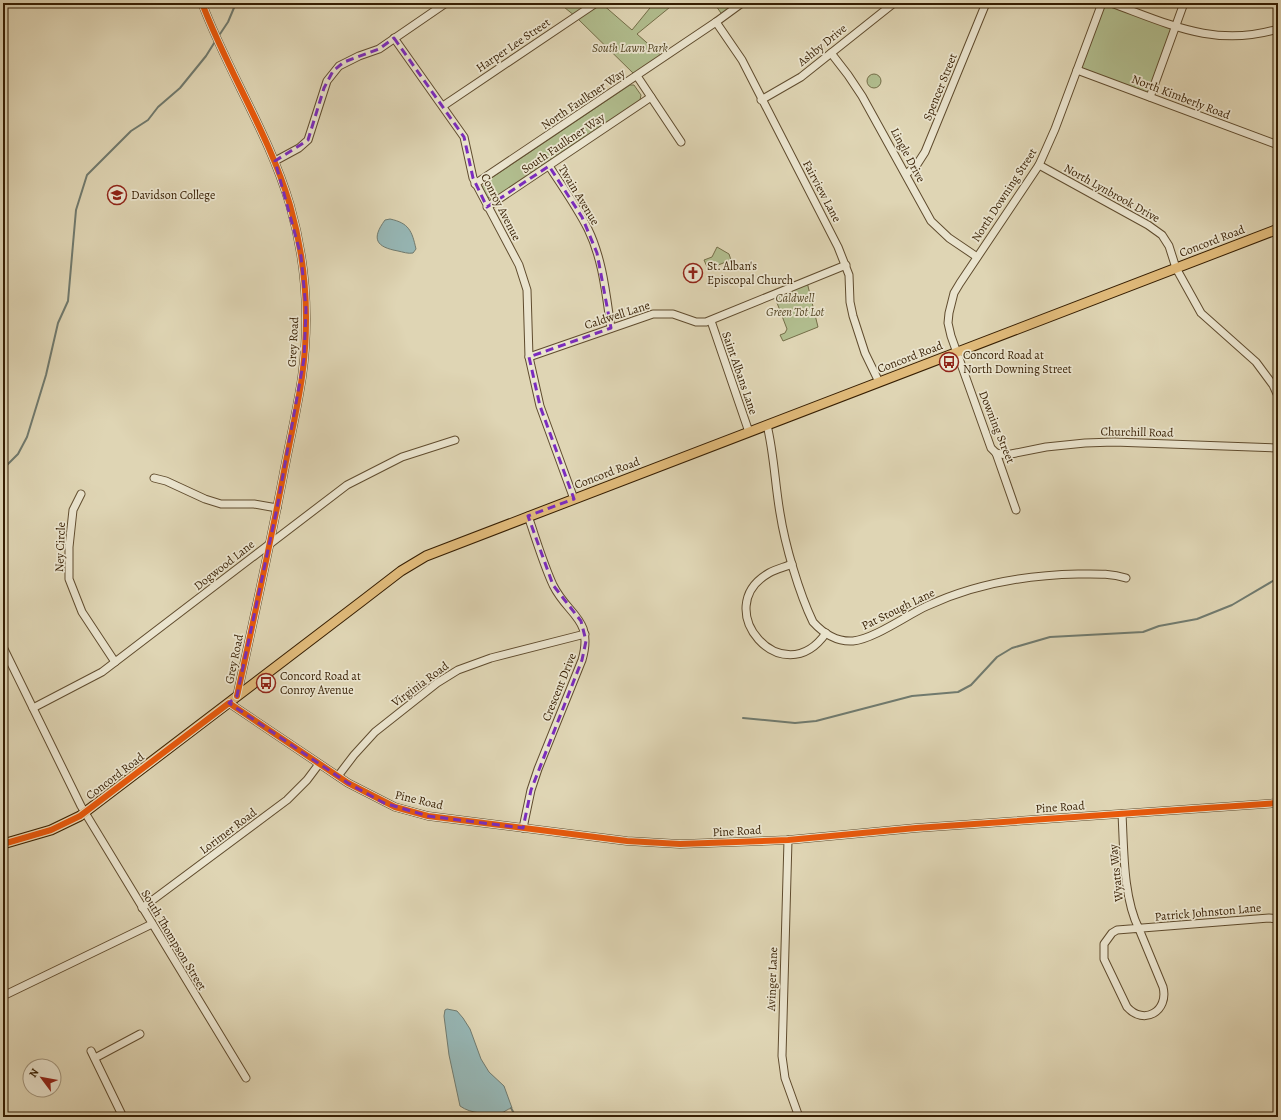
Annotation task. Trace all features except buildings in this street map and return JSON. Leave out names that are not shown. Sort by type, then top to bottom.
[{"type":"main road","name":"Concord Road","points":[[3,844],[51,830],[85,813],[229,702],[414,563],[528,516],[1278,229]]},
{"type":"street","name":"Grey Road","points":[[202,3],[210,25],[275,162],[290,206],[299,242],[306,309],[302,377],[270,543],[237,696]]},
{"type":"street","points":[[275,162],[299,148],[308,140],[313,129],[324,88],[334,71],[344,62],[379,48],[446,3]]},
{"type":"street","name":"Harper Lee Street","points":[[443,106],[596,3]]},
{"type":"street","name":"North Faulkner Way","points":[[476,184],[637,76],[742,3]]},
{"type":"street","name":"Ashby Drive","points":[[761,100],[790,84],[894,3]]},
{"type":"street","name":"Spencer Street","points":[[906,174],[916,166],[925,152],[986,3]]},
{"type":"street","name":"North Downing Street","points":[[956,353],[948,323],[951,302],[960,283],[977,256],[1039,165],[1055,129],[1102,3]]},
{"type":"street","points":[[1111,3],[1176,27],[1221,37],[1254,35],[1278,29]]},
{"type":"street","points":[[1150,97],[1184,3]]},
{"type":"street","name":"Fairview Lane","points":[[716,22],[742,60],[761,100],[838,246],[846,266],[850,282],[850,302],[853,316],[865,353],[879,382]]},
{"type":"street","name":"Conroy Avenue","points":[[394,38],[464,137],[476,184],[519,265],[525,282],[527,299],[529,357],[540,406],[574,499]]},
{"type":"street","name":"Lingle Drive","points":[[830,53],[848,75],[862,96],[931,221],[948,238],[977,256]]},
{"type":"street","name":"North Kimberly Road","points":[[1077,70],[1278,145]]},
{"type":"street","points":[[637,76],[681,142]]},
{"type":"street","name":"South Faulkner Way","points":[[487,207],[651,97]]},
{"type":"street","name":"North Lynbrook Drive","points":[[1039,165],[1157,230],[1169,246],[1176,268],[1201,313],[1256,362],[1273,385],[1278,396]]},
{"type":"street","name":"Twain Avenue","points":[[549,166],[578,211],[593,241],[601,267],[611,328]]},
{"type":"street","name":"Caldwell Lane","points":[[529,357],[659,313],[673,314],[700,323],[711,321],[846,266]]},
{"type":"street","name":"Saint Albans Lane","points":[[711,321],[749,432]]},
{"type":"street","name":"Downing Street","points":[[956,353],[991,448],[996,453],[1016,510]]},
{"type":"street","name":"Pat Stough Lane","points":[[767,425],[774,459],[780,512],[792,564],[810,616],[813,622],[826,633],[842,640],[860,640],[950,596],[1012,579],[1056,575],[1094,574],[1111,574],[1126,578]]},
{"type":"street","name":"Dogwood Lane","points":[[33,708],[95,677],[270,543],[357,479],[402,457],[455,440]]},
{"type":"street","name":"Churchill Road","points":[[996,453],[1006,455],[1072,444],[1114,442],[1278,448]]},
{"type":"street","points":[[154,478],[166,481],[205,499],[221,504],[254,504],[277,508]]},
{"type":"street","name":"Ney Circle","points":[[80,494],[73,510],[69,546],[70,579],[82,612],[106,652],[115,662]]},
{"type":"street","name":"Crescent Drive","points":[[523,828],[531,790],[538,769],[585,650],[585,634],[579,618],[564,601],[554,585],[528,516]]},
{"type":"street","points":[[792,564],[769,573],[752,590],[748,604],[747,618],[753,634],[766,646],[773,650],[788,654],[803,652],[812,648],[826,633]]},
{"type":"street","name":"Virginia Road","points":[[338,776],[354,755],[375,732],[438,683],[458,670],[491,658],[585,634]]},
{"type":"street","name":"South Thompson Street","points":[[3,647],[85,813],[246,1078]]},
{"type":"street","name":"Pine Road","points":[[229,702],[318,764],[384,803],[412,813],[609,839],[673,844],[788,840],[916,828],[1278,803]]},
{"type":"street","name":"Lorimer Road","points":[[142,908],[287,800],[307,780],[318,764]]},
{"type":"street","name":"Wyatts Way","points":[[1122,814],[1128,889],[1132,910],[1165,995],[1164,1001],[1157,1011],[1143,1016],[1131,1011],[1127,1007],[1104,959],[1103,951],[1104,944],[1112,933],[1117,930],[1139,929]]},
{"type":"street","name":"Avinger Lane","points":[[788,840],[782,1056],[785,1078],[799,1117]]},
{"type":"street","name":"Patrick Johnston Lane","points":[[1139,929],[1278,919]]},
{"type":"street","points":[[3,996],[152,924]]},
{"type":"street","points":[[95,1058],[140,1034]]},
{"type":"street","points":[[91,1051],[123,1117]]},
{"type":"highlighted area","points":[[394,38],[464,137],[473,178],[487,207],[549,166],[582,217],[597,253],[611,328],[529,357],[540,406],[574,499],[528,516],[553,585],[581,621],[586,641],[582,660],[531,790],[523,828],[428,816],[384,803],[348,783],[229,703],[237,696],[277,508],[304,359],[306,309],[301,256],[275,161],[308,140],[324,88],[333,71],[344,62],[379,49]]},
{"type":"green space","points":[[559,3],[595,3],[575,16]]},
{"type":"green space","name":"South Lawn Park","points":[[597,3],[601,3],[632,30],[654,3],[675,3],[637,34],[663,57],[636,76],[576,17]]},
{"type":"green space","points":[[714,3],[740,3],[723,16]]},
{"type":"green space","points":[[1103,3],[1108,3],[1174,27],[1149,95],[1078,70]]},
{"type":"green space","points":[[871,74],[877,74],[881,78],[881,84],[877,88],[871,88],[867,84],[867,78]]},
{"type":"green space","points":[[630,85],[634,85],[641,95],[640,100],[494,199],[486,197],[482,187],[487,181]]},
{"type":"green space","points":[[717,247],[729,254],[731,260],[708,269],[704,260],[712,257]]},
{"type":"green space","name":"Caldwell Green Tot Lot","points":[[807,282],[818,327],[783,341],[780,335],[785,333],[787,329],[774,295]]},
{"type":"water","points":[[390,219],[402,223],[409,229],[416,249],[413,253],[407,253],[385,247],[378,241],[378,232],[385,220]]},
{"type":"water","points":[[445,1010],[457,1011],[463,1018],[470,1029],[481,1059],[489,1072],[504,1086],[512,1108],[501,1113],[485,1113],[469,1111],[460,1106],[449,1055],[444,1016]]},
{"type":"waterway","points":[[220,34],[228,22],[236,3]]},
{"type":"waterway","points":[[3,469],[18,454],[27,437],[46,375],[58,323],[68,301],[76,210],[87,175],[131,131],[148,120],[158,107],[180,88],[206,56],[216,40]]},
{"type":"waterway","points":[[743,718],[795,723],[816,721],[912,696],[958,692],[971,685],[997,657],[1012,648],[1050,637],[1143,632],[1159,626],[1197,619],[1232,605],[1278,578]]},
{"type":"waterway","points":[[511,1108],[516,1117]]},
{"type":"cycle path","points":[[202,3],[212,29],[260,128],[281,179],[290,205],[300,247],[305,290],[306,334],[300,390],[272,532],[237,696]]},
{"type":"cycle path","points":[[3,844],[51,830],[80,816],[229,703],[348,783],[395,807],[428,816],[627,841],[680,844],[788,840],[916,828],[1278,803]]},
{"type":"place","name":"Davidson College","points":[[117,195]]},
{"type":"place","name":"St. Alban's Episcopal Church","points":[[693,273]]},
{"type":"place","name":"Concord Road at North Downing Street","points":[[949,362]]},
{"type":"place","name":"Concord Road at Conroy Avenue","points":[[266,683]]}]
